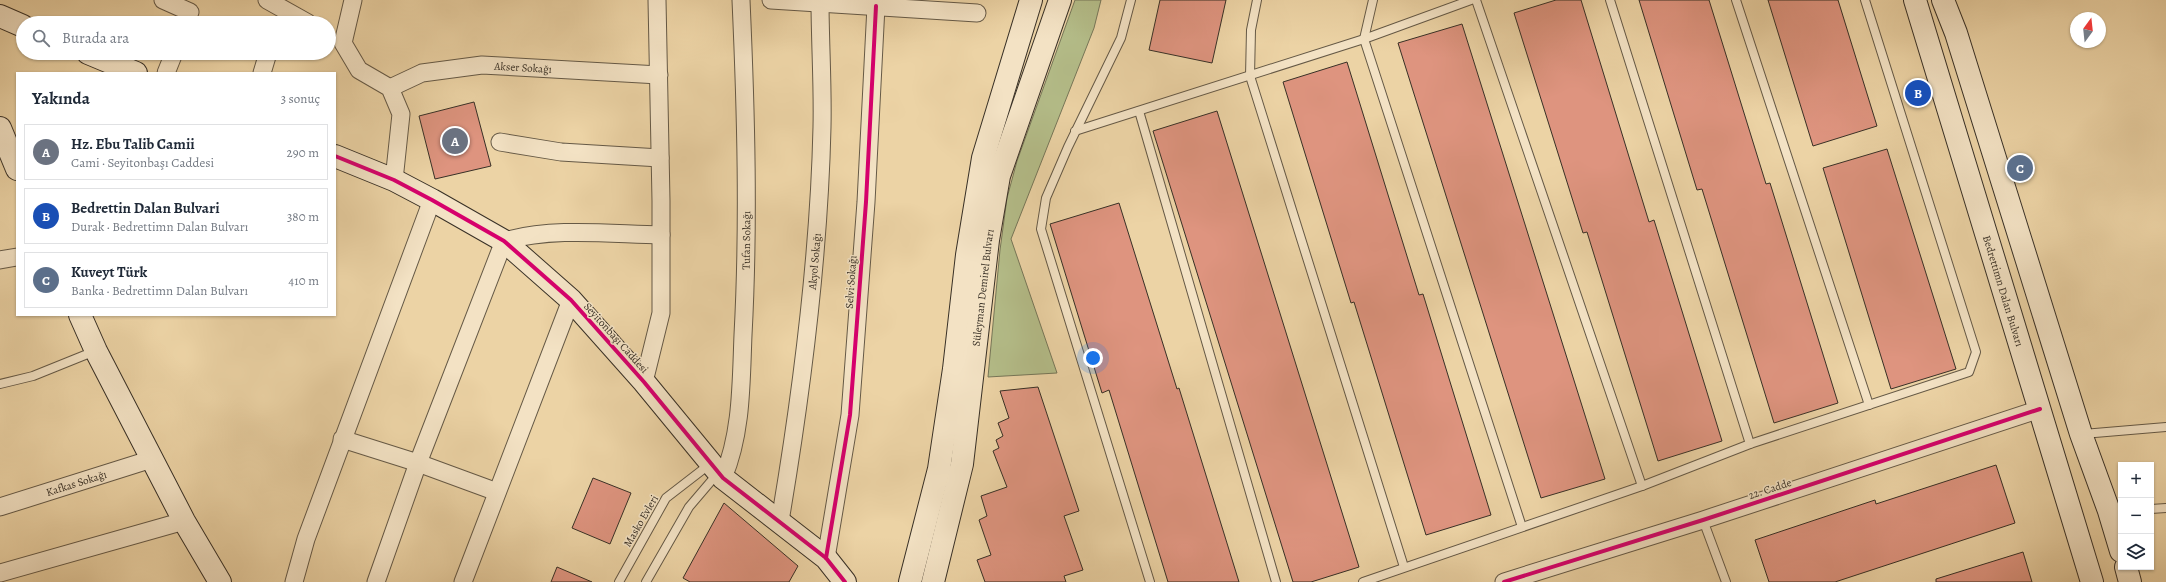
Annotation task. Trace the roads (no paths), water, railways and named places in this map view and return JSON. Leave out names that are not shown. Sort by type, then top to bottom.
[{"type":"main road","name":"Süleyman Demirel Bulvarı","points":[[910,582],[938,469],[954,369],[968,248],[983,158],[1031,0]]},
{"type":"main road","name":"Süleyman Demirel Bulvarı","points":[[933,582],[962,464],[988,240],[999,176],[1060,0]]},
{"type":"main road","name":"Bedrettimn Dalan Bulvarı","points":[[1915,0],[2092,582]]},
{"type":"main road","points":[[1943,0],[1956,33],[2005,184],[2081,434],[2115,511],[2118,534]]},
{"type":"main road","points":[[1956,33],[1952,13],[1958,0]]},
{"type":"main road","points":[[0,16],[16,23]]},
{"type":"main road","points":[[105,60],[134,72]]},
{"type":"main road","points":[[0,128],[16,167]]},
{"type":"main road","name":"Seyitonbaşı Caddesi","points":[[336,156],[394,180],[504,241],[571,300],[644,382],[717,471],[826,558],[845,582]]},
{"type":"main road","points":[[80,316],[96,350],[184,521],[220,582]]},
{"type":"main road","points":[[2127,570],[2130,582]]},
{"type":"street","points":[[163,0],[190,12]]},
{"type":"street","points":[[267,0],[281,16]]},
{"type":"street","points":[[353,0],[336,39],[359,70],[390,88],[401,114],[394,180]]},
{"type":"street","points":[[644,382],[661,313],[657,0]]},
{"type":"street","name":"Tufan Sokağı","points":[[717,471],[735,446],[741,382],[746,285],[746,108],[741,0]]},
{"type":"street","points":[[770,0],[820,1],[977,13]]},
{"type":"street","name":"Akyol Sokağı","points":[[780,521],[798,418],[815,257],[822,126],[820,1]]},
{"type":"street","name":"Selvi Sokağı","points":[[826,558],[850,415],[866,202],[876,6]]},
{"type":"street","points":[[166,72],[171,60]]},
{"type":"street","points":[[262,72],[266,60]]},
{"type":"street","name":"Akser Sokağı","points":[[390,88],[422,73],[482,65],[659,75]]},
{"type":"street","points":[[500,142],[561,152],[660,158]]},
{"type":"street","points":[[294,582],[306,539],[342,439],[432,200]]},
{"type":"street","points":[[376,582],[418,463],[504,241],[526,235],[574,233],[661,236]]},
{"type":"street","points":[[0,260],[16,257]]},
{"type":"street","points":[[463,582],[571,300]]},
{"type":"street","name":"22. Cadde","points":[[1505,582],[1703,520],[2040,409]]},
{"type":"street","points":[[342,439],[418,463],[497,492]]},
{"type":"street","name":"Kafkas Sokağı","points":[[0,507],[152,459]]},
{"type":"street","points":[[0,573],[184,521]]},
{"type":"lane","points":[[1131,0],[1121,38],[1075,131],[1046,198],[1041,230],[1150,582]]},
{"type":"lane","points":[[1257,0],[1251,30],[1250,76],[1404,567]]},
{"type":"lane","points":[[1373,0],[1364,39],[1522,527]]},
{"type":"lane","points":[[1075,131],[1364,39],[1471,0]]},
{"type":"lane","points":[[1476,0],[1642,486]]},
{"type":"lane","points":[[1610,0],[1750,444]]},
{"type":"lane","points":[[1736,0],[1869,405]]},
{"type":"lane","points":[[1363,582],[1642,486],[1750,444],[1969,372],[1976,352],[1865,0]]},
{"type":"lane","points":[[1139,111],[1276,582]]},
{"type":"lane","points":[[0,384],[33,376],[96,350]]},
{"type":"lane","points":[[2081,434],[2166,428]]},
{"type":"lane","name":"Masko Evleri","points":[[619,582],[666,498],[717,471]]},
{"type":"lane","points":[[646,582],[689,507],[717,471]]},
{"type":"lane","points":[[2154,509],[2166,508]]},
{"type":"lane","points":[[1703,520],[1726,582]]},
{"type":"place","name":"Bedrettin Dalan Bulvari","points":[[1918,93]]},
{"type":"place","name":"Hz. Ebu Talib Camii","points":[[455,141]]},
{"type":"place","name":"Kuveyt Türk","points":[[2020,168]]}]
